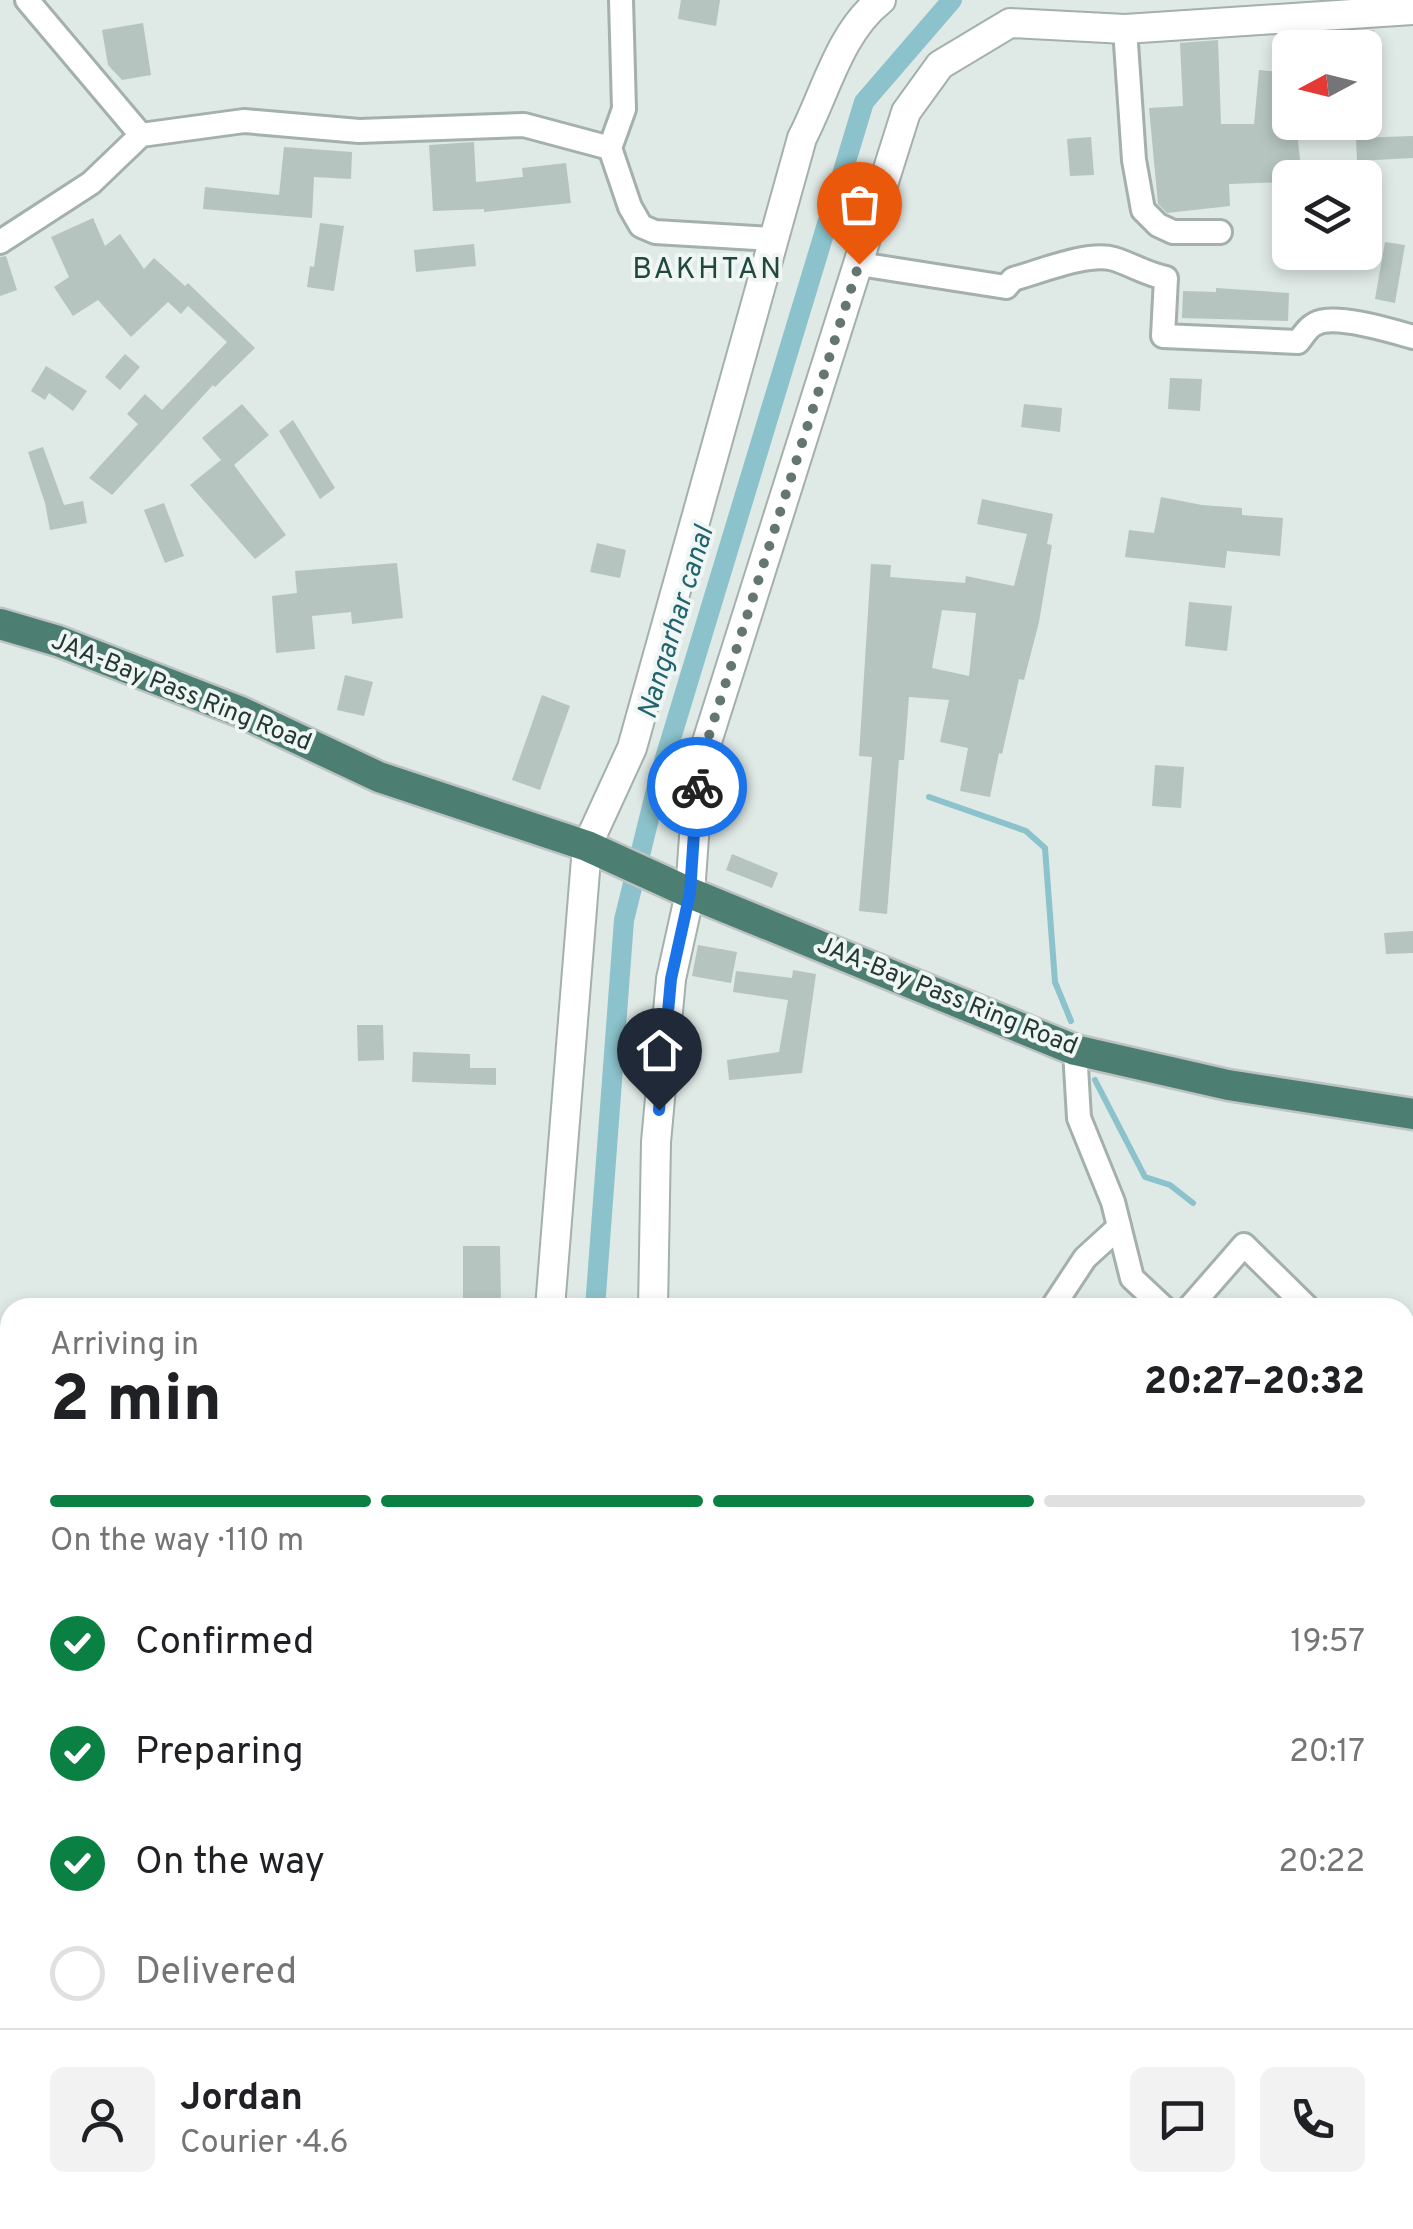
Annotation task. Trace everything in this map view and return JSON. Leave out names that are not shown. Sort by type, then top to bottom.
[{"type":"highway","name":"JAA-Bay Pass Ring Road","points":[[0,624],[58,641],[241,712],[379,777],[587,846],[1075,1050],[1228,1085],[1413,1114]]},
{"type":"street","points":[[27,0],[141,135]]},
{"type":"street","points":[[621,0],[624,109],[610,148],[630,207],[641,226],[655,232],[773,239]]},
{"type":"street","points":[[551,1298],[587,846],[632,748],[802,138],[833,66],[868,10],[881,0]]},
{"type":"street","points":[[653,1298],[656,1142],[679,887],[699,767],[906,112],[940,65],[1010,23],[1125,29],[1413,10]]},
{"type":"street","points":[[1125,29],[1134,160],[1143,210],[1173,232],[1220,232]]},
{"type":"street","points":[[0,242],[91,183],[141,135],[244,121],[359,131],[524,124],[610,148]]},
{"type":"street","points":[[859,264],[1006,287],[1013,279],[1097,256],[1166,278],[1163,336],[1298,342],[1311,325],[1322,321],[1372,326],[1413,337]]},
{"type":"street","points":[[1075,1050],[1079,1118],[1119,1226],[1132,1278],[1153,1298]]},
{"type":"street","points":[[1059,1298],[1086,1258],[1119,1226]]},
{"type":"street","points":[[1198,1298],[1244,1245],[1298,1298]]},
{"type":"building","points":[[681,0],[720,0],[716,26],[678,19]]},
{"type":"building","points":[[143,23],[151,75],[122,80],[108,65],[102,30]]},
{"type":"building","points":[[1218,40],[1221,124],[1254,124],[1259,70],[1272,71],[1272,140],[1298,140],[1300,160],[1272,160],[1272,183],[1229,184],[1230,206],[1167,213],[1158,204],[1149,108],[1183,106],[1180,43]]},
{"type":"building","points":[[1413,136],[1413,158],[1357,160],[1356,140]]},
{"type":"building","points":[[1091,137],[1094,175],[1070,176],[1067,139]]},
{"type":"building","points":[[474,142],[476,182],[523,177],[522,168],[566,163],[571,203],[484,212],[433,211],[429,145]]},
{"type":"building","points":[[284,147],[352,152],[351,179],[314,177],[312,218],[203,209],[205,187],[279,195]]},
{"type":"building","points":[[93,218],[105,246],[120,234],[144,269],[154,258],[185,286],[188,283],[255,348],[213,385],[112,495],[89,478],[138,424],[127,414],[145,394],[162,410],[227,342],[188,306],[181,314],[168,302],[131,337],[98,300],[73,316],[54,287],[69,277],[51,237]]},
{"type":"building","points":[[320,223],[344,226],[334,291],[307,287]]},
{"type":"building","points":[[1385,242],[1405,245],[1395,303],[1375,299]]},
{"type":"building","points":[[474,244],[476,266],[416,272],[414,250]]},
{"type":"building","points":[[6,256],[17,290],[0,296],[0,257]]},
{"type":"building","points":[[1216,288],[1289,293],[1288,321],[1182,318],[1183,291],[1216,292]]},
{"type":"building","points":[[125,354],[140,367],[120,390],[105,377]]},
{"type":"building","points":[[46,366],[87,391],[73,411],[49,393],[45,400],[31,391]]},
{"type":"building","points":[[1170,378],[1202,379],[1200,411],[1168,409]]},
{"type":"building","points":[[242,404],[269,435],[234,465],[286,535],[255,559],[190,485],[221,460],[202,438]]},
{"type":"building","points":[[1024,404],[1062,408],[1060,432],[1021,427]]},
{"type":"building","points":[[293,420],[335,488],[320,499],[279,431]]},
{"type":"building","points":[[43,447],[64,505],[83,501],[87,523],[50,530],[28,452]]},
{"type":"building","points":[[1161,497],[1242,508],[1242,515],[1283,518],[1280,556],[1227,551],[1225,568],[1125,557],[1129,530],[1154,533]]},
{"type":"building","points":[[982,499],[1053,514],[1039,622],[1024,680],[1019,679],[990,797],[960,791],[968,748],[940,742],[949,700],[909,697],[904,760],[899,760],[887,914],[859,911],[872,757],[859,756],[871,564],[891,565],[890,577],[965,583],[966,576],[1014,586],[1027,534],[977,524]],"holes":[[[942,610],[976,613],[969,676],[932,668]]]},
{"type":"building","points":[[164,503],[184,556],[165,563],[144,510]]},
{"type":"building","points":[[597,543],[626,550],[620,578],[590,572]]},
{"type":"building","points":[[397,563],[403,618],[352,624],[351,612],[312,616],[315,649],[276,653],[272,596],[297,593],[295,571]]},
{"type":"building","points":[[1189,602],[1232,606],[1227,651],[1185,646]]},
{"type":"building","points":[[345,675],[373,682],[364,716],[337,710]]},
{"type":"building","points":[[542,695],[570,706],[540,790],[512,780]]},
{"type":"building","points":[[1155,765],[1184,767],[1181,808],[1152,806]]},
{"type":"building","points":[[732,854],[778,873],[772,888],[726,870]]},
{"type":"building","points":[[1413,931],[1413,953],[1386,954],[1384,933]]},
{"type":"building","points":[[698,945],[737,952],[731,983],[692,976]]},
{"type":"building","points":[[793,970],[816,974],[802,1073],[729,1080],[727,1060],[779,1052],[788,1000],[733,992],[736,971],[792,978]]},
{"type":"building","points":[[357,1025],[383,1025],[384,1060],[358,1061]]},
{"type":"building","points":[[413,1052],[470,1054],[470,1068],[496,1068],[496,1085],[412,1082]]},
{"type":"building","points":[[463,1246],[500,1246],[501,1298],[463,1298]]},
{"type":"waterway","name":"Nangarhar canal","points":[[596,1298],[624,920],[659,778],[864,102],[952,0]]},
{"type":"waterway","points":[[929,797],[1026,831],[1045,848],[1055,982],[1071,1021]]},
{"type":"waterway","points":[[1095,1080],[1145,1177],[1170,1185],[1193,1203]]},
{"type":"way so far","points":[[697,787],[699,767],[859,264]]},
{"type":"district","name":"BAKHTAN","points":[[708,270]]},
{"type":"route","points":[[659,1110],[671,979],[690,893],[697,787]]}]
